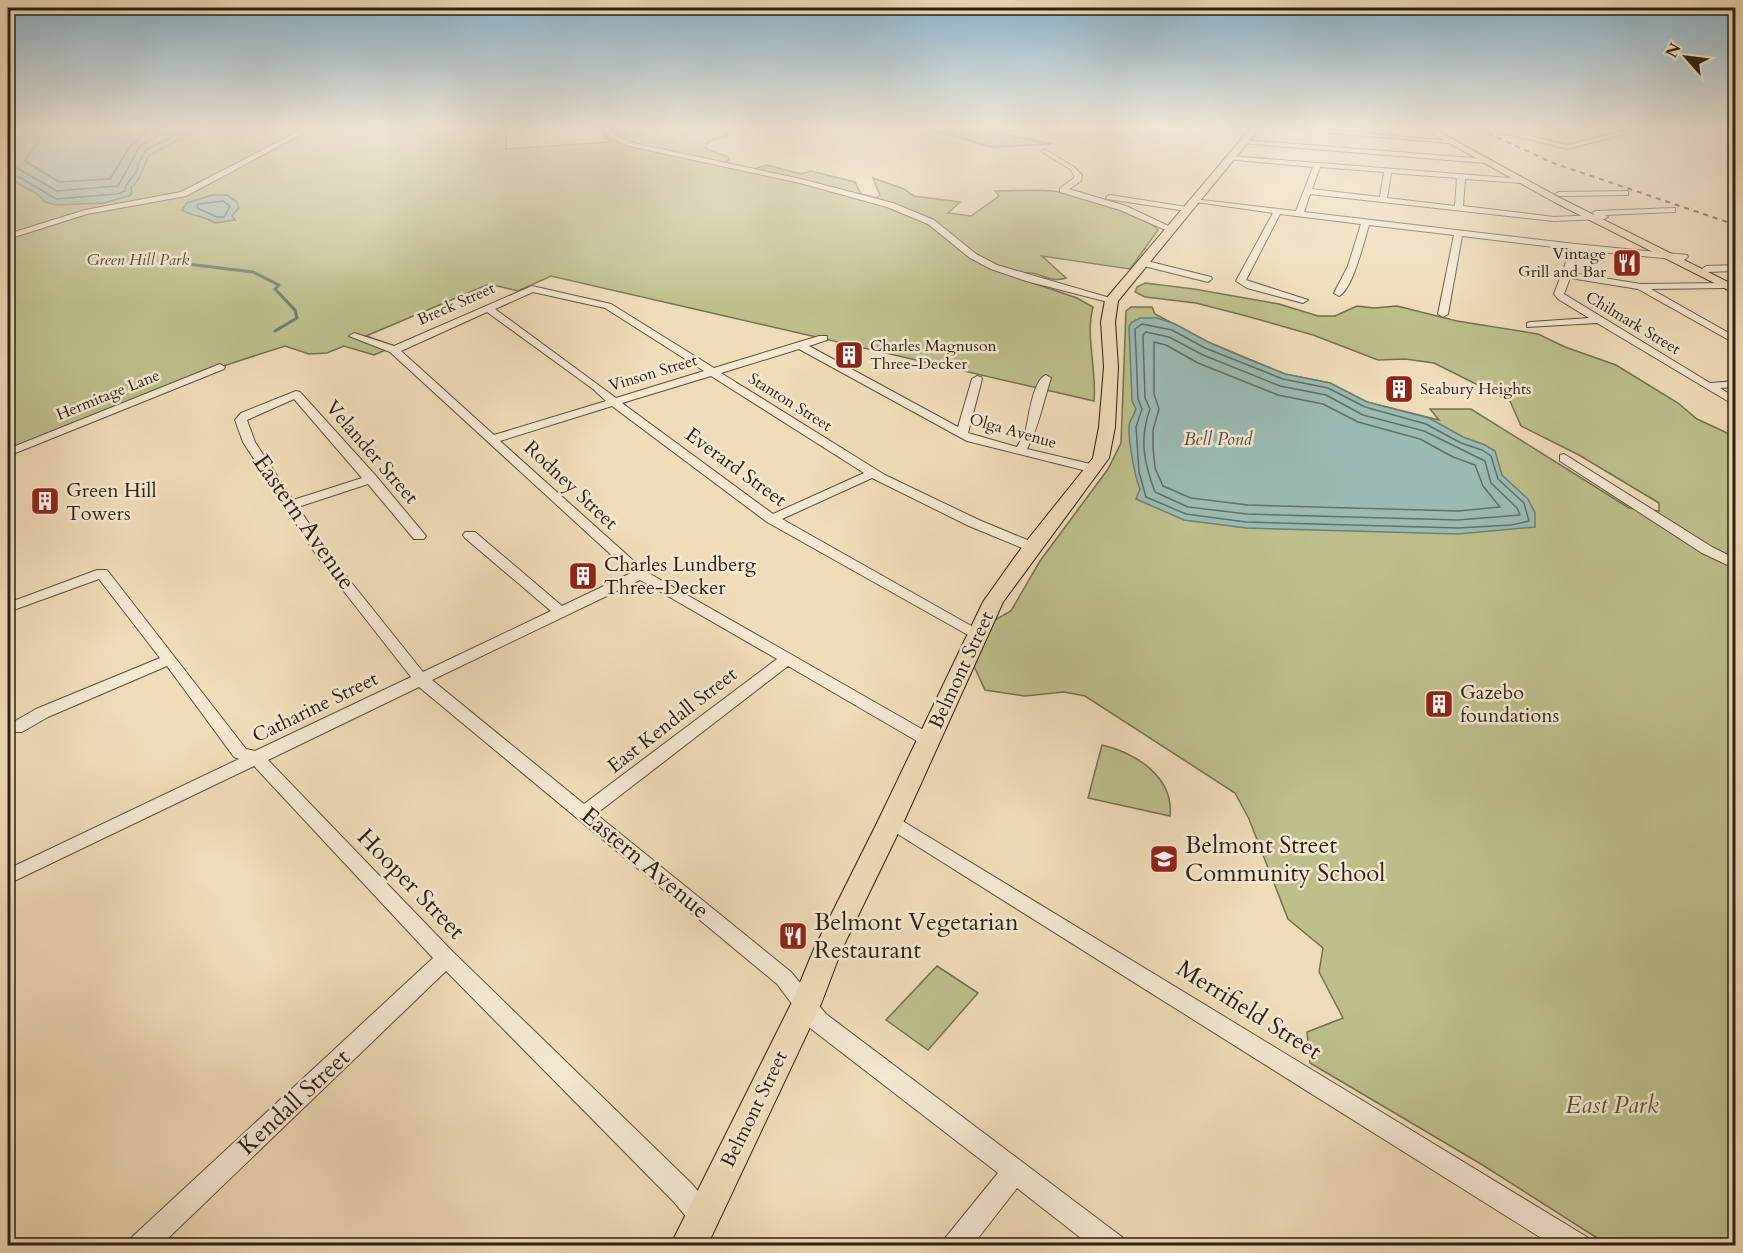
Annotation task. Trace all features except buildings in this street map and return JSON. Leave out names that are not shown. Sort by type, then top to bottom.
[{"type":"highway","points":[[1112,300],[1205,187]]},
{"type":"highway","name":"Belmont Street","points":[[695,1231],[806,1004],[828,949],[891,821],[993,602],[1032,547],[1095,469],[1103,452],[1107,434],[1111,367],[1108,322],[1112,300]]},
{"type":"main road","points":[[1536,187],[1736,283]]},
{"type":"main road","points":[[1546,187],[1671,258],[1736,291]]},
{"type":"street","points":[[180,187],[166,193],[183,194]]},
{"type":"street","points":[[8,237],[77,213],[183,194],[195,187]]},
{"type":"street","points":[[825,187],[898,207],[936,225],[973,256],[994,267],[1035,281],[1112,300]]},
{"type":"street","points":[[1066,187],[1063,190],[1125,209],[1171,229]]},
{"type":"street","points":[[1299,214],[1307,187]]},
{"type":"street","points":[[1383,200],[1385,187]]},
{"type":"street","points":[[1459,208],[1460,187]]},
{"type":"street","points":[[1306,191],[1554,219],[1672,210]]},
{"type":"street","points":[[1559,194],[1625,193]]},
{"type":"street","points":[[1082,196],[1299,214],[1671,258],[1684,257]]},
{"type":"street","points":[[1278,212],[1241,280],[1250,286],[1303,300]]},
{"type":"street","points":[[1339,293],[1352,266],[1366,222]]},
{"type":"street","points":[[1443,314],[1458,233]]},
{"type":"street","name":"Chilmark Street","points":[[1575,247],[1574,261],[1565,274],[1559,294],[1736,403]]},
{"type":"street","points":[[1143,263],[1208,279]]},
{"type":"street","points":[[1706,269],[1736,268]]},
{"type":"street","points":[[1565,274],[1641,287],[1723,285]]},
{"type":"street","points":[[1641,287],[1736,341]]},
{"type":"street","name":"Breck Street","points":[[394,350],[532,289]]},
{"type":"street","name":"Stanton Street","points":[[532,289],[608,306],[873,473],[974,523],[1032,547]]},
{"type":"street","name":"Everard Street","points":[[487,308],[597,387],[772,519],[977,634]]},
{"type":"street","points":[[1530,325],[1599,320]]},
{"type":"street","name":"Rodney Street","points":[[354,336],[394,350],[640,574],[928,740]]},
{"type":"street","name":"Vinson Street","points":[[493,439],[823,338]]},
{"type":"street","name":"Olga Avenue","points":[[800,345],[971,439],[1095,469]]},
{"type":"street","name":"Hermitage Lane","points":[[8,453],[220,367]]},
{"type":"street","points":[[1020,452],[1031,431],[1034,410],[1046,378]]},
{"type":"street","points":[[962,434],[977,379]]},
{"type":"street","points":[[1708,386],[1736,384]]},
{"type":"street","name":"Eastern Avenue","points":[[296,394],[245,415],[241,420],[249,442],[326,559],[421,680],[784,978],[818,1021],[1113,1245]]},
{"type":"street","name":"Velander Street","points":[[296,394],[419,536]]},
{"type":"street","points":[[1564,458],[1707,550],[1736,565]]},
{"type":"street","points":[[772,519],[873,473]]},
{"type":"street","points":[[290,505],[372,479]]},
{"type":"street","points":[[470,535],[562,613]]},
{"type":"street","name":"Hooper Street","points":[[8,608],[102,573],[140,619],[168,660],[240,753],[256,758],[446,958],[683,1193],[695,1231]]},
{"type":"street","name":"Catharine Street","points":[[8,877],[640,574]]},
{"type":"street","points":[[16,728],[42,713],[168,660]]},
{"type":"street","name":"East Kendall Street","points":[[585,813],[786,660]]},
{"type":"street","name":"Merrifield Street","points":[[891,821],[1578,1245]]},
{"type":"street","name":"Kendall Street","points":[[141,1245],[446,958]]},
{"type":"street","points":[[955,1245],[1016,1170]]},
{"type":"green space","name":"Green Hill Park","points":[[8,187],[858,187],[861,194],[876,198],[880,195],[877,187],[900,187],[914,196],[960,202],[948,213],[971,216],[999,196],[995,191],[1031,190],[1052,191],[1092,200],[1138,217],[1158,230],[1130,269],[1042,256],[1066,278],[1053,279],[1028,273],[1012,276],[1077,298],[1093,307],[1090,329],[1094,401],[551,276],[518,291],[489,284],[366,336],[395,346],[374,355],[344,346],[327,353],[309,354],[285,346],[220,367],[8,453]]},
{"type":"green space","name":"East Park","points":[[1145,283],[1279,304],[1318,316],[1335,316],[1357,306],[1374,308],[1397,306],[1457,321],[1538,334],[1565,347],[1616,365],[1678,403],[1697,419],[1725,432],[1736,441],[1735,1245],[1608,1245],[1481,1164],[1310,1063],[1307,1032],[1343,1018],[1319,972],[1323,948],[1288,919],[1249,819],[1235,793],[1085,696],[1064,692],[1025,696],[985,690],[974,666],[993,621],[1011,611],[1040,561],[1108,469],[1121,443],[1126,311],[1131,307],[1152,307],[1155,314],[1208,342],[1285,374],[1330,383],[1367,402],[1439,420],[1430,409],[1471,409],[1629,508],[1659,511],[1659,503],[1579,455],[1521,426],[1510,401],[1434,363],[1405,359],[1378,360],[1313,335],[1250,317],[1196,303],[1145,297],[1135,292],[1137,287]]},
{"type":"green space","points":[[1102,745],[1128,754],[1150,769],[1166,790],[1170,802],[1170,816],[1088,798]]},
{"type":"green space","points":[[937,966],[978,993],[928,1050],[886,1020]]},
{"type":"water","points":[[26,187],[132,187],[132,193],[129,196],[103,203],[56,205],[45,202]]},
{"type":"water","points":[[212,195],[227,195],[237,202],[239,208],[232,216],[235,220],[215,223],[182,210],[187,203]]},
{"type":"water","name":"Bell Pond","points":[[1140,318],[1157,318],[1175,324],[1208,342],[1285,374],[1330,383],[1367,402],[1429,418],[1463,437],[1485,445],[1495,451],[1502,475],[1528,499],[1535,513],[1535,527],[1458,534],[1246,528],[1184,520],[1136,499],[1140,489],[1129,435],[1130,422],[1136,409],[1132,401],[1129,326]]},
{"type":"waterway","points":[[171,262],[253,272],[279,285],[275,289],[295,310],[297,318],[275,331]]},
{"type":"railway","points":[[1625,187],[1736,225]]},
{"type":"place","name":"Vintage Grill and Bar","points":[[1627,263]]},
{"type":"place","name":"Charles Magnuson Three-Decker","points":[[849,355]]},
{"type":"place","name":"Seabury Heights","points":[[1399,389]]},
{"type":"place","name":"Green Hill Towers","points":[[45,501]]},
{"type":"place","name":"Charles Lundberg Three-Decker","points":[[583,576]]},
{"type":"place","name":"Gazebo foundations","points":[[1439,704]]},
{"type":"place","name":"Belmont Street Community School","points":[[1164,859]]},
{"type":"place","name":"Belmont Vegetarian Restaurant","points":[[793,936]]}]
